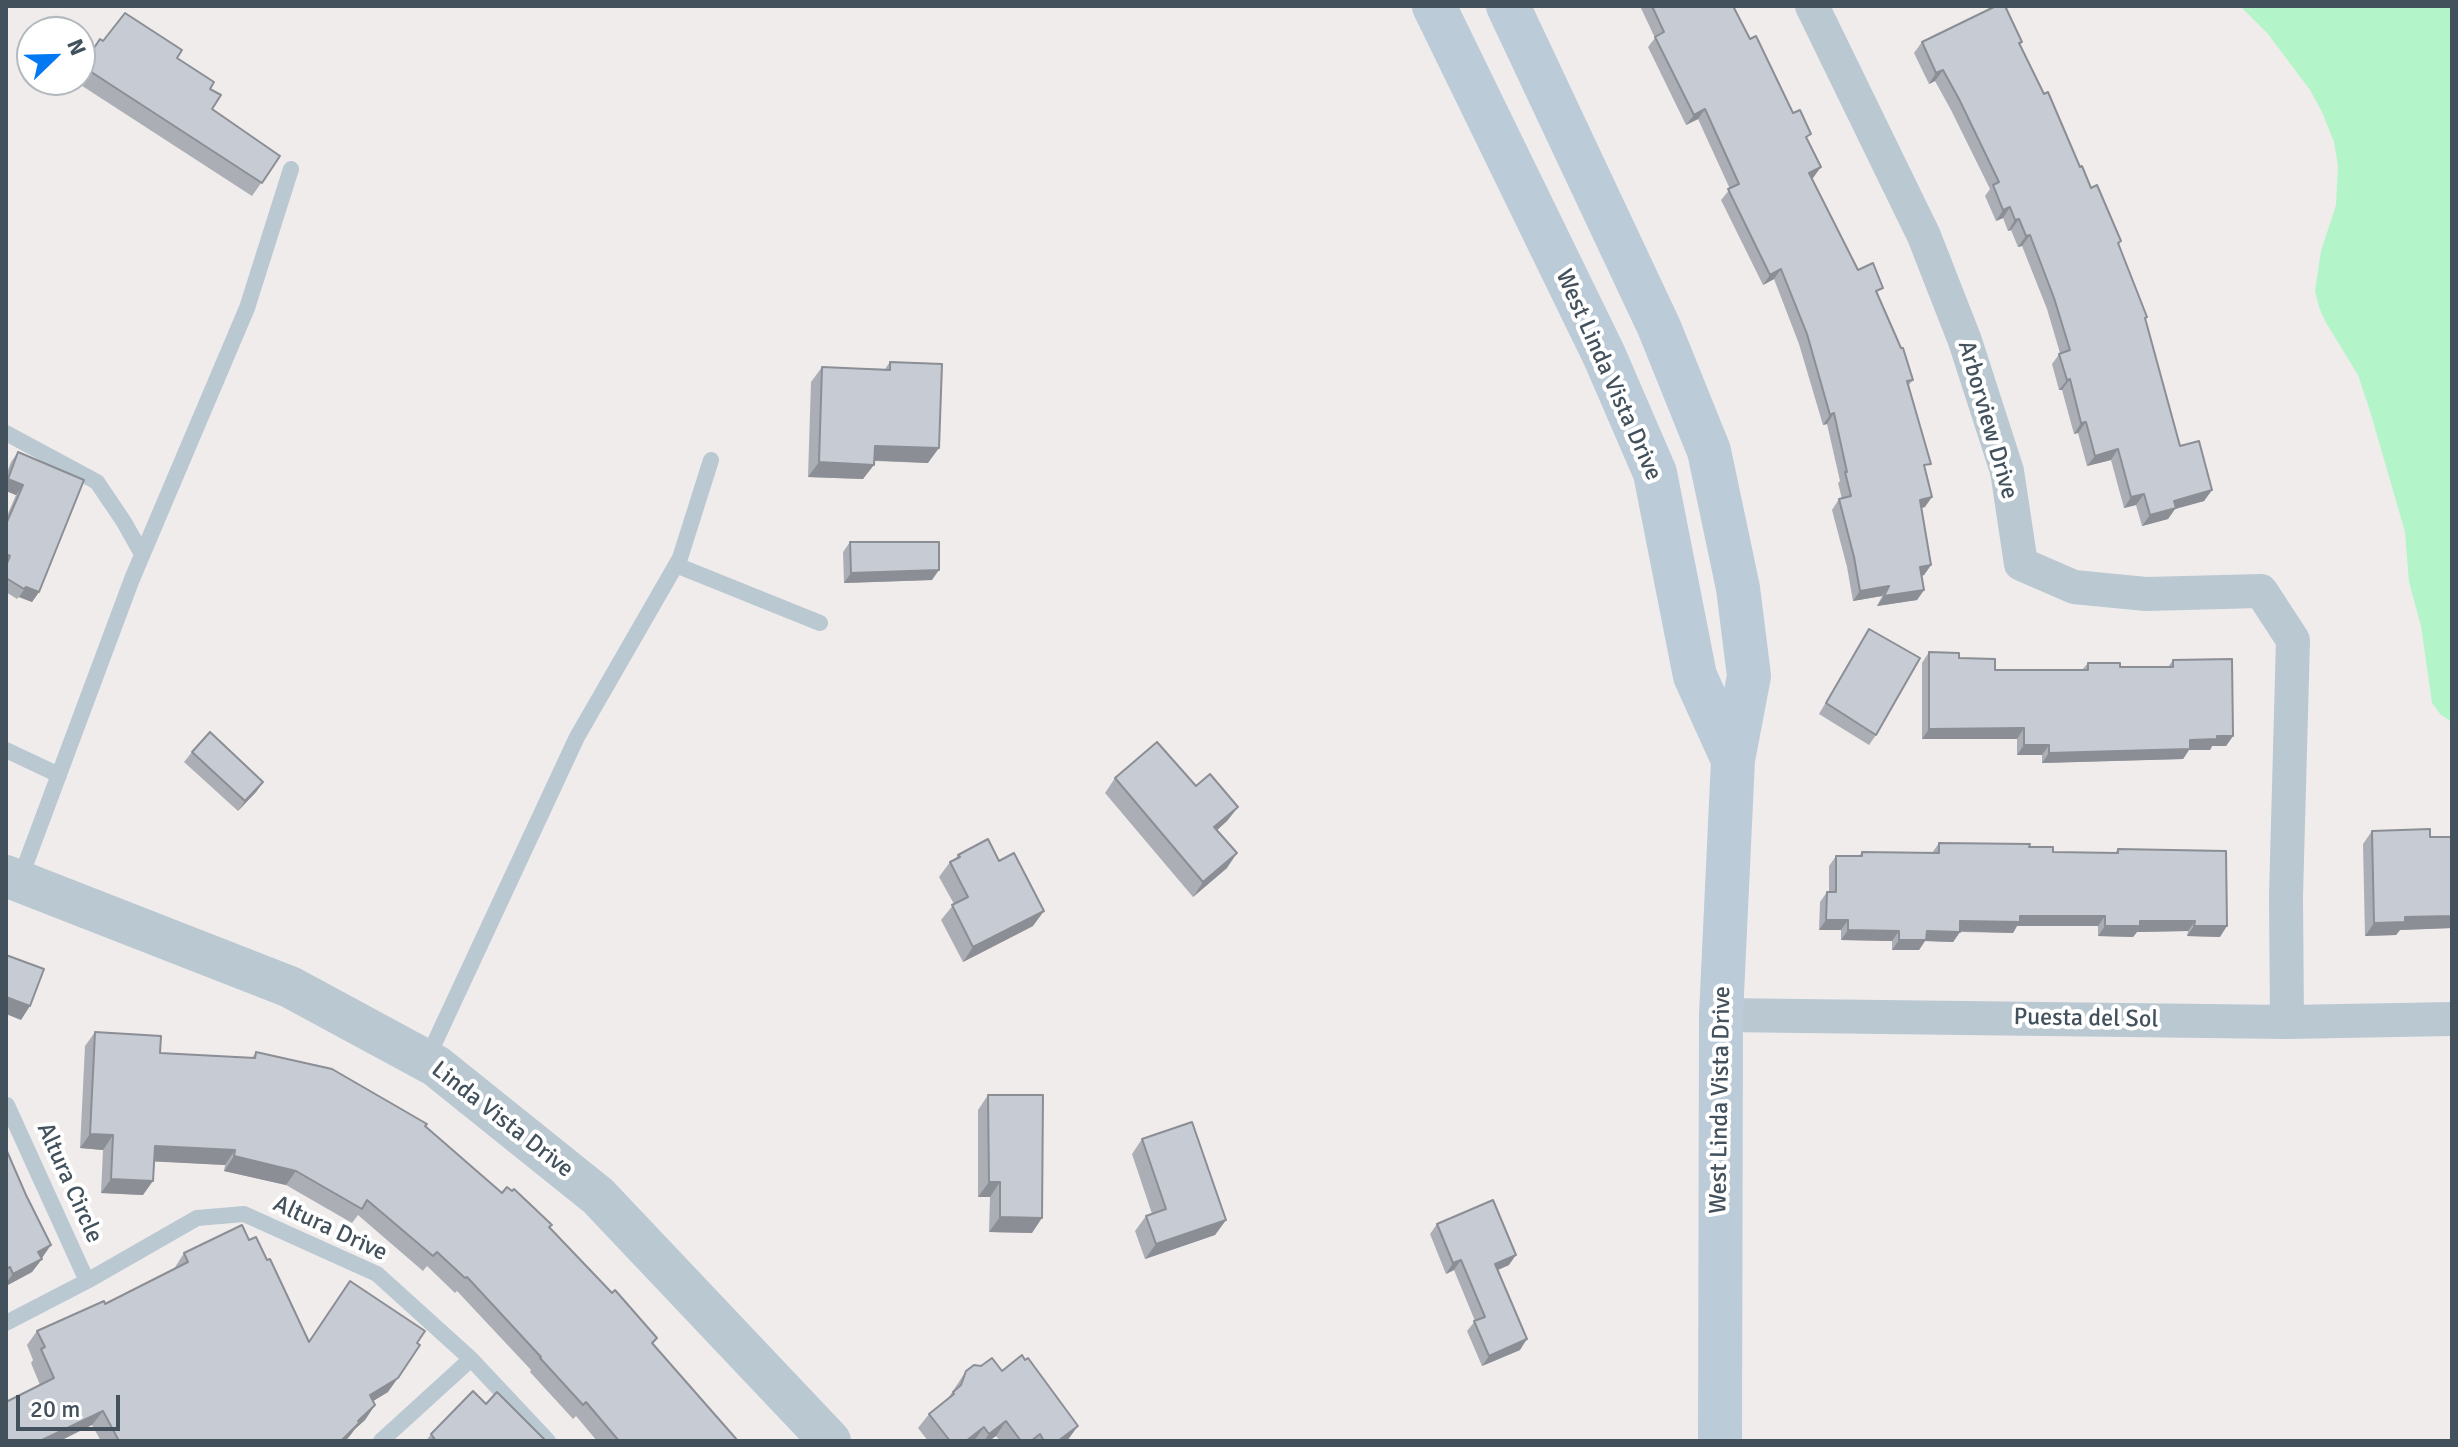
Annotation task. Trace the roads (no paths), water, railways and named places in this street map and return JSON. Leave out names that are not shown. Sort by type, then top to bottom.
[{"type":"main road","name":"West Linda Vista Drive","points":[[1434,6],[1604,355],[1655,473],[1695,676],[1733,760]]},
{"type":"main road","name":"West Linda Vista Drive","points":[[1508,6],[1659,327],[1709,451],[1738,588],[1749,676],[1733,760],[1721,1015],[1720,1441]]},
{"type":"street","name":"Arborview Drive","points":[[1812,6],[1924,236],[1965,341],[2007,471],[2021,564],[2074,587],[2146,594],[2261,591],[2293,640],[2286,881],[2287,1022]]},
{"type":"street","name":"Linda Vista Drive","points":[[13,878],[290,987],[436,1066],[598,1196],[830,1441]]},
{"type":"street","name":"Puesta del Sol","points":[[1721,1015],[2287,1022],[2452,1019]]},
{"type":"lane","points":[[13,878],[59,775],[142,554],[247,308],[291,169]]},
{"type":"lane","points":[[6,433],[97,482],[142,554]]},
{"type":"lane","points":[[426,1060],[577,737],[676,565],[711,460]]},
{"type":"lane","points":[[676,565],[820,623]]},
{"type":"lane","points":[[6,750],[59,775]]},
{"type":"lane","name":"Altura Circle","points":[[7,1105],[87,1281]]},
{"type":"lane","name":"Altura Drive","points":[[6,1323],[197,1218],[244,1214],[377,1274],[471,1359],[548,1441]]},
{"type":"lane","points":[[381,1441],[471,1359]]}]
